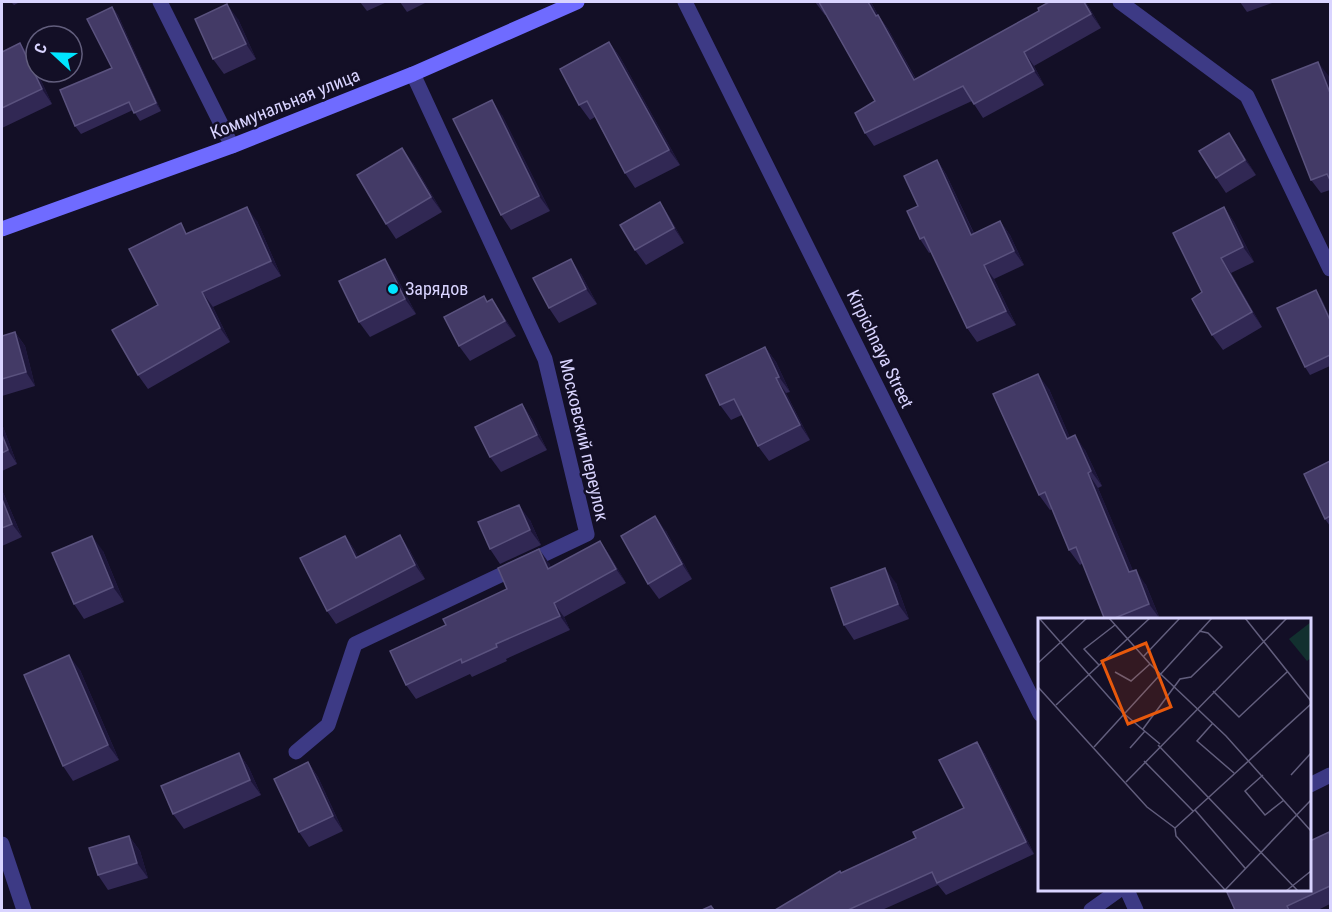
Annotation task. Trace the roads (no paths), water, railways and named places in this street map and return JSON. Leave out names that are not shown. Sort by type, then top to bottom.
[{"type":"street","points":[[160,2],[232,146]]},
{"type":"street","name":"Коммунальная улица","points":[[2,229],[232,146],[412,74],[577,2]]},
{"type":"street","name":"Kirpichnaya Street","points":[[685,2],[1038,710]]},
{"type":"street","points":[[1120,2],[1247,96],[1330,269]]},
{"type":"street","name":"Московский переулок","points":[[296,752],[328,725],[355,644],[587,534],[545,359],[412,74]]},
{"type":"street","points":[[1311,784],[1330,775]]},
{"type":"street","points":[[2,844],[24,910]]},
{"type":"street","points":[[1091,910],[1118,891]]},
{"type":"street","points":[[1127,891],[1136,910]]},
{"type":"place","name":"Зарядов","points":[[393,289]]}]
